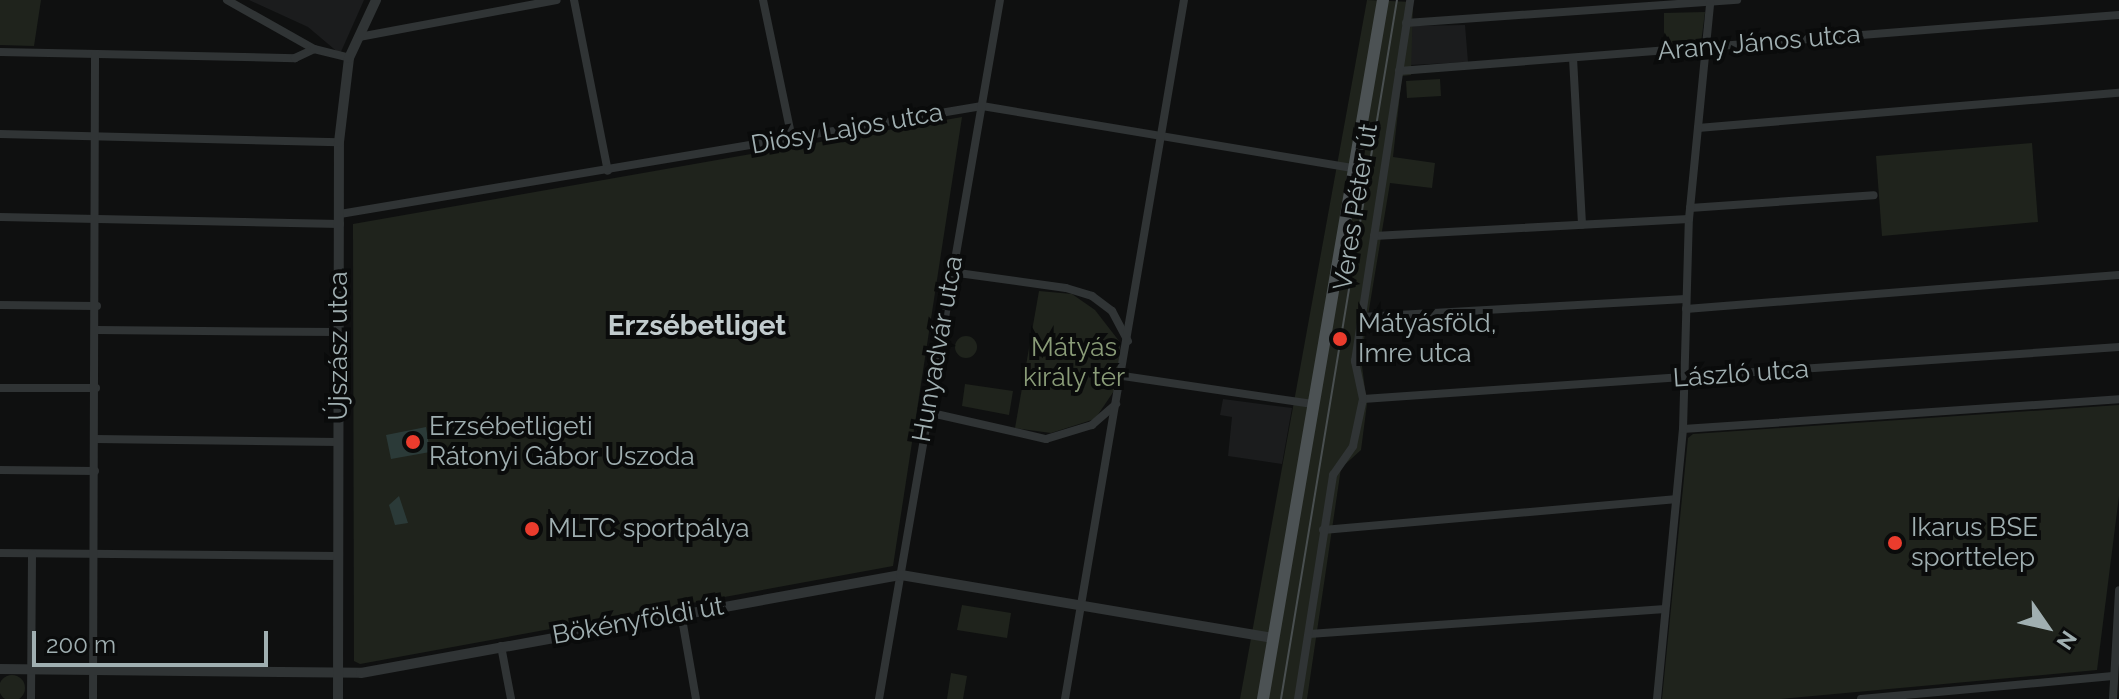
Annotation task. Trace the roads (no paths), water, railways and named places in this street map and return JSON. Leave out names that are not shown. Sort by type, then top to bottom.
[{"type":"main road","name":"Veres Péter út","points":[[1263,699],[1383,0]]},
{"type":"street","points":[[227,0],[314,49],[349,58]]},
{"type":"street","name":"Újszász utca","points":[[338,699],[339,142],[349,58],[376,0]]},
{"type":"street","points":[[359,37],[557,0]]},
{"type":"street","points":[[574,0],[608,171]]},
{"type":"street","points":[[763,0],[792,139]]},
{"type":"street","name":"Hunyadvár utca","points":[[879,699],[1000,0]]},
{"type":"street","points":[[1065,699],[1123,376],[1184,0]]},
{"type":"street","name":"Veres Péter út","points":[[1298,699],[1333,475],[1353,446],[1363,399],[1355,361],[1410,0]]},
{"type":"street","points":[[1406,23],[1737,0]]},
{"type":"street","points":[[1657,699],[1683,429],[1689,219],[1710,3]]},
{"type":"street","name":"Arany János utca","points":[[1399,71],[2119,15]]},
{"type":"street","points":[[0,52],[295,58],[314,49]]},
{"type":"street","points":[[93,699],[97,306],[95,54]]},
{"type":"street","points":[[1573,58],[1582,225]]},
{"type":"street","points":[[1698,128],[2119,93]]},
{"type":"street","name":"Diósy Lajos utca","points":[[0,217],[340,219],[982,106],[1164,133],[1354,168]]},
{"type":"street","points":[[0,134],[339,142]]},
{"type":"street","points":[[1690,208],[1874,195]]},
{"type":"street","points":[[1374,236],[1689,219]]},
{"type":"street","points":[[951,272],[1092,296],[1112,311],[1128,341]]},
{"type":"street","points":[[1362,317],[1686,304],[2119,275]]},
{"type":"street","points":[[0,305],[97,306]]},
{"type":"street","points":[[96,330],[339,332]]},
{"type":"street","name":"László utca","points":[[1363,399],[2119,347]]},
{"type":"street","points":[[1123,376],[1313,404]]},
{"type":"street","points":[[0,388],[96,388]]},
{"type":"street","points":[[1683,429],[2119,399]]},
{"type":"street","points":[[927,412],[1046,439],[1092,425],[1116,404]]},
{"type":"street","points":[[95,439],[339,442]]},
{"type":"street","points":[[0,470],[95,471]]},
{"type":"street","points":[[1323,530],[1675,499]]},
{"type":"street","points":[[0,553],[339,556]]},
{"type":"street","points":[[31,699],[32,554]]},
{"type":"street","name":"Bökényföldi út","points":[[0,669],[361,673],[901,575],[1272,638]]},
{"type":"street","points":[[2113,699],[2119,590]]},
{"type":"street","points":[[1309,634],[1665,609]]},
{"type":"street","points":[[681,613],[696,699]]},
{"type":"street","points":[[501,646],[511,699]]},
{"type":"street","points":[[1861,699],[2113,676]]},
{"type":"tram line","points":[[1281,699],[1397,0]]},
{"type":"place","name":"Mátyásföld, Imre utca","points":[[1340,339]]},
{"type":"place","name":"Erzsébetligeti Rátonyi Gábor Uszoda","points":[[413,442]]},
{"type":"place","name":"MLTC sportpálya","points":[[532,529]]},
{"type":"place","name":"Ikarus BSE sporttelep","points":[[1895,543]]},
{"type":"district","name":"Erzsébetliget","points":[[697,326]]},
{"type":"park label","name":"Mátyás király tér","points":[[1074,363]]}]
